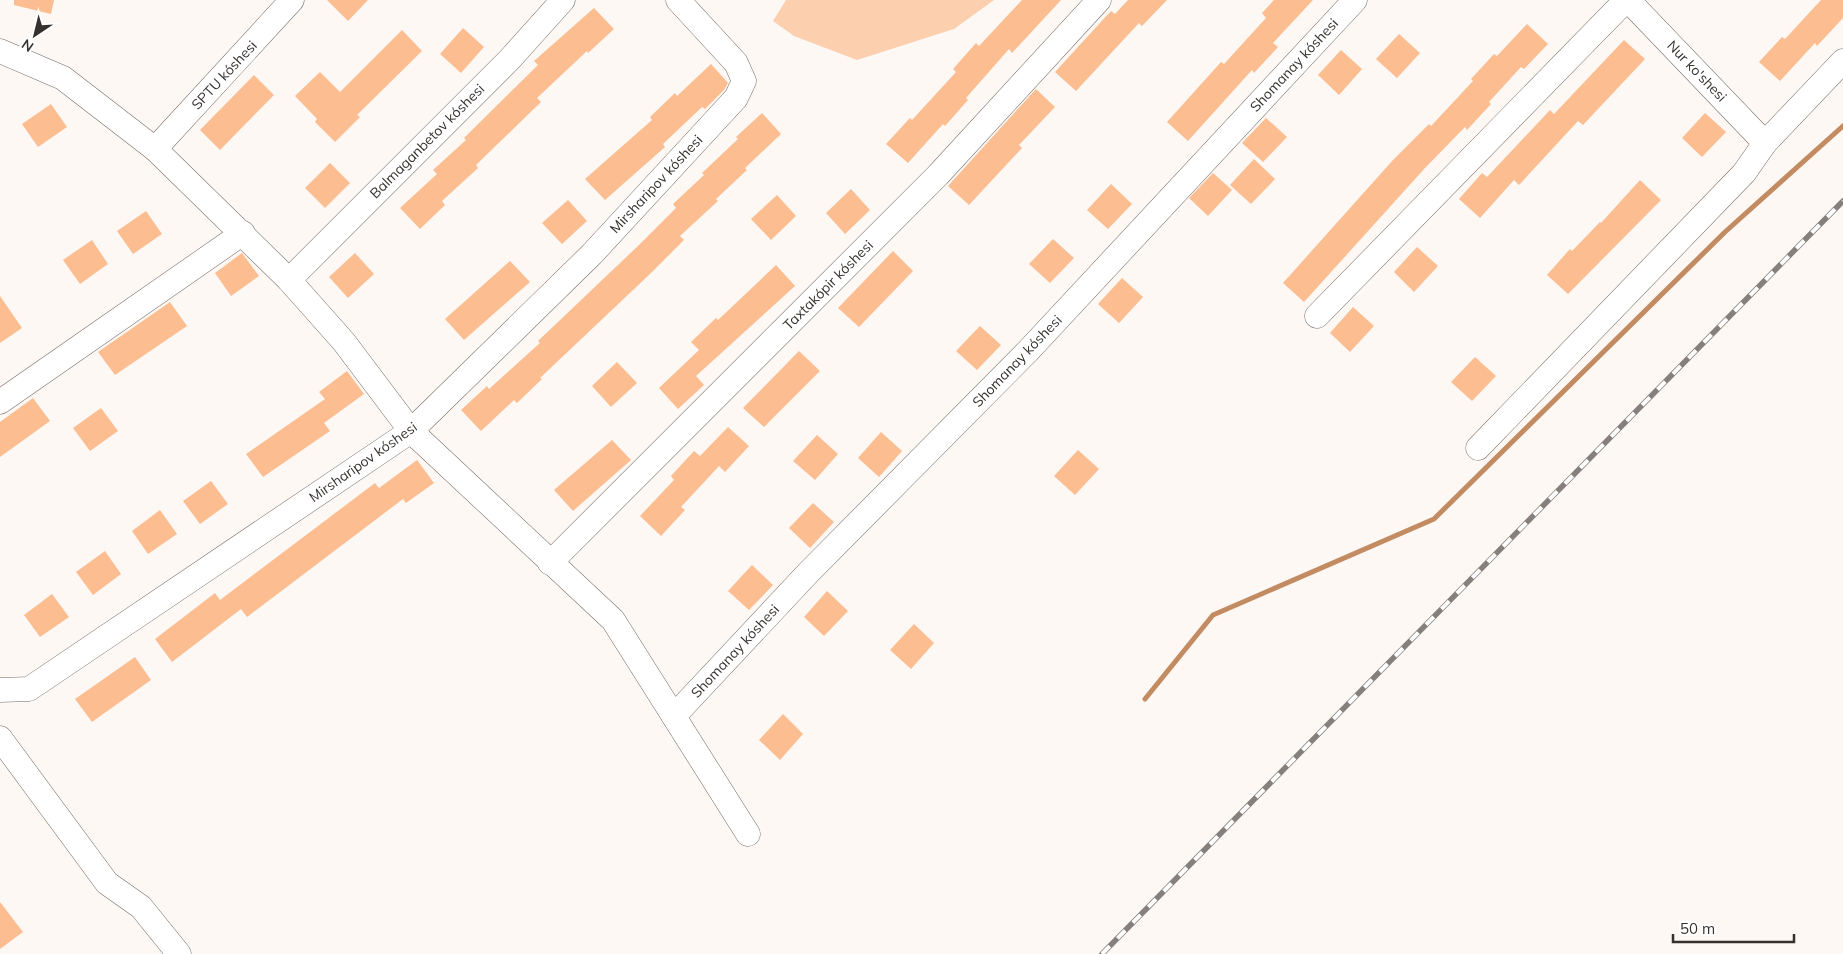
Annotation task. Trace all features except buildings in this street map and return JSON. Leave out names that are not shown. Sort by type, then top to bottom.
[{"type":"street","name":"SPTU kóshesi","points":[[155,149],[292,0]]},
{"type":"street","name":"Balmaganbetov kóshesi","points":[[289,280],[510,59],[563,0]]},
{"type":"street","name":"Mirsharipov kóshesi","points":[[0,690],[29,689],[411,431],[592,254],[736,98],[744,81],[736,63],[678,0]]},
{"type":"street","name":"Taxtakópir kóshesi","points":[[550,562],[938,175],[1099,0]]},
{"type":"street","name":"Shomanay kóshesi","points":[[674,716],[808,573],[1028,351],[1355,0]]},
{"type":"street","points":[[1318,316],[1627,0]]},
{"type":"street","name":"Nur ko'shesi","points":[[1627,0],[1765,143]]},
{"type":"street","points":[[0,51],[63,78],[155,149],[289,280],[344,342],[411,431],[613,620],[748,834]]},
{"type":"street","points":[[1478,448],[1744,173],[1765,143],[1843,61]]},
{"type":"street","points":[[0,402],[242,233]]},
{"type":"street","points":[[0,738],[107,883],[141,907],[179,954]]},
{"type":"shaded area","points":[[786,0],[994,0],[954,29],[857,60],[794,36],[773,21]]},
{"type":"waterway","points":[[1145,699],[1213,615],[1434,519],[1725,232],[1843,126]]},
{"type":"railway","points":[[1102,954],[1843,201]]}]
